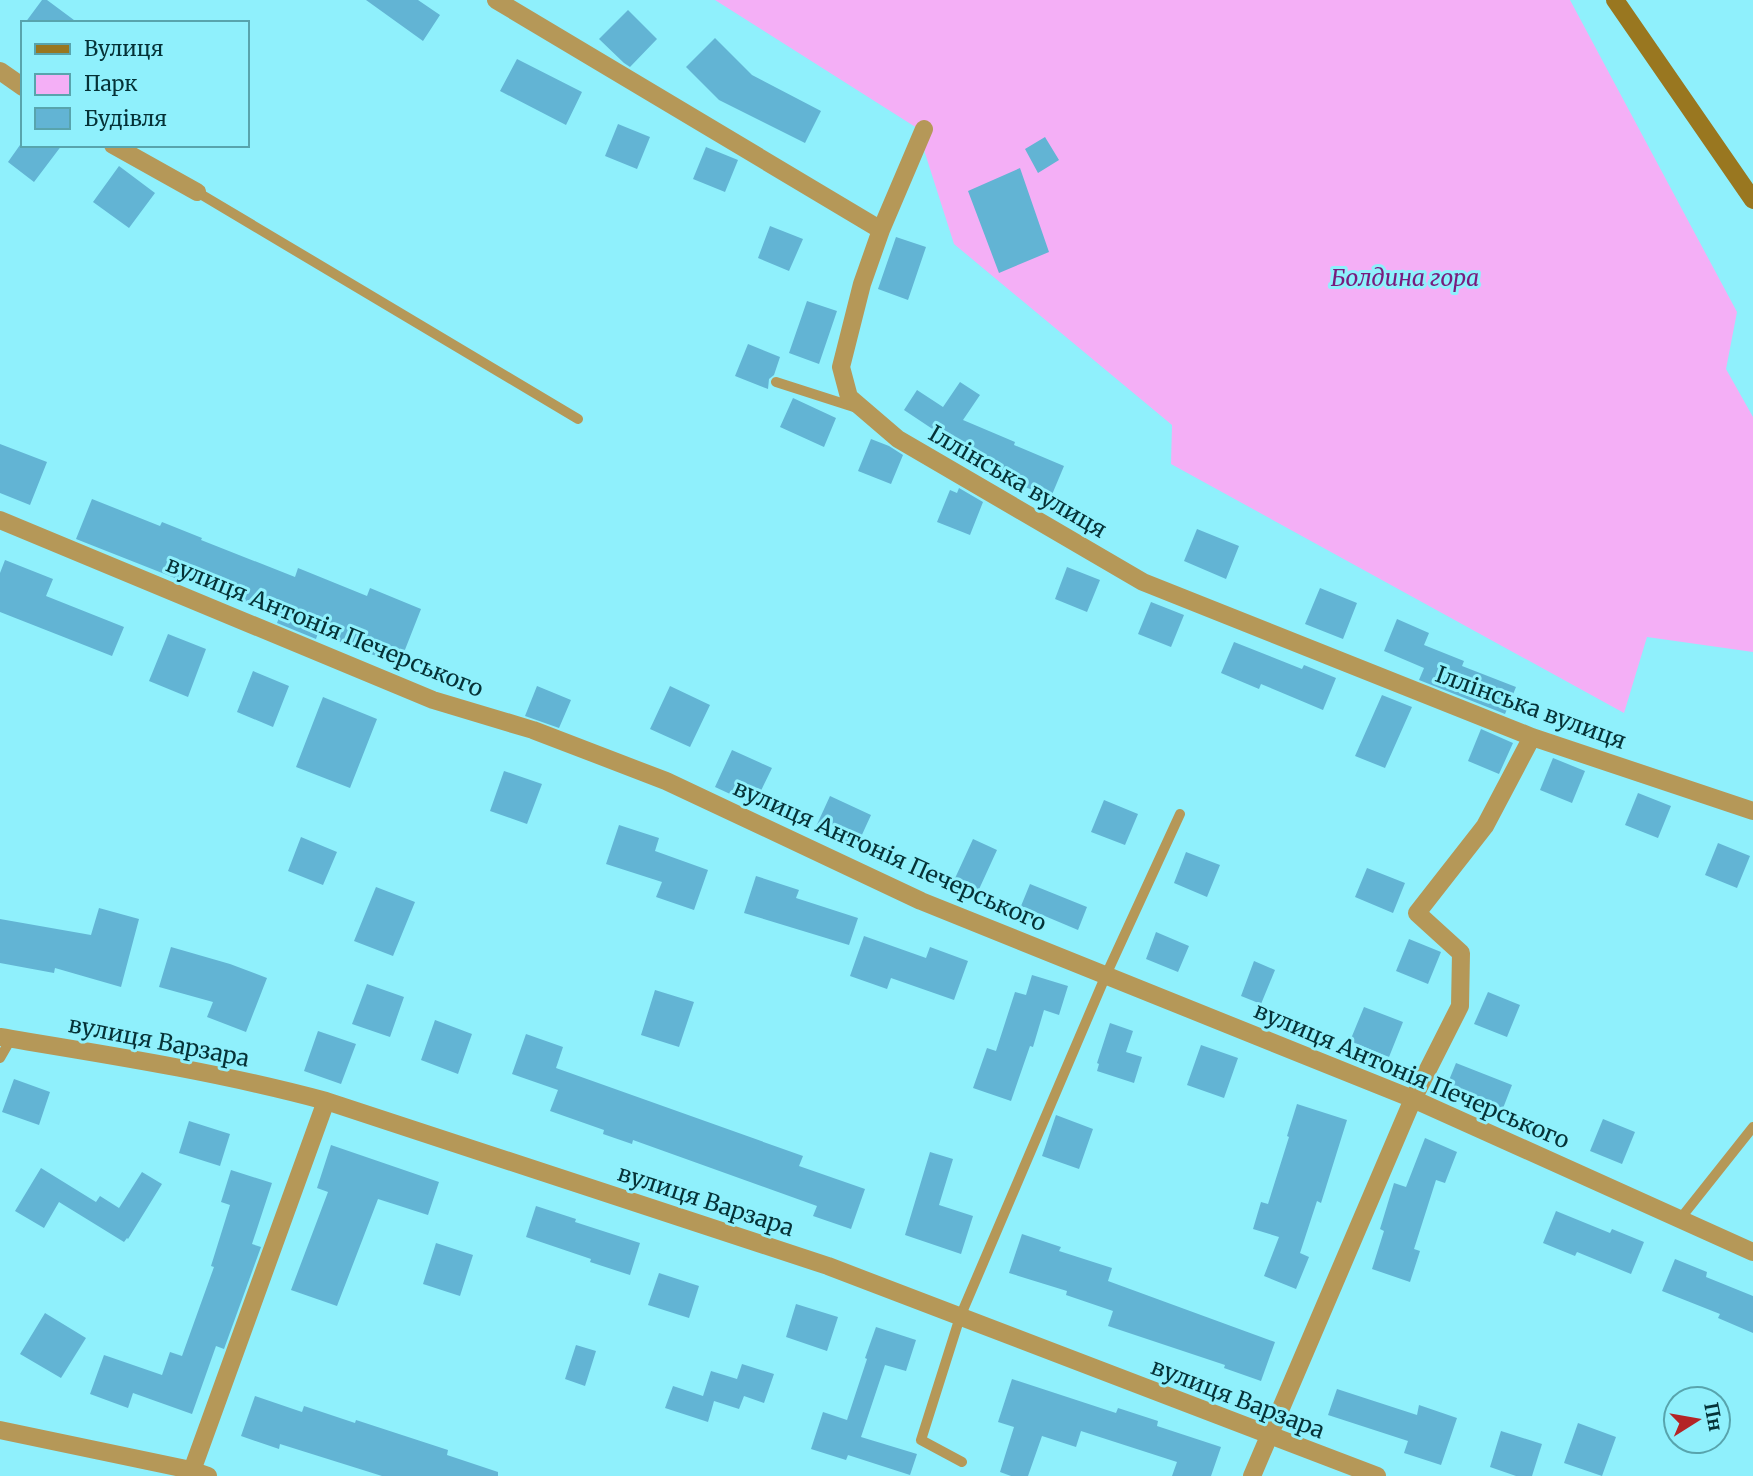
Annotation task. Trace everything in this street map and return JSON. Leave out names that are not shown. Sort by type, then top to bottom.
[{"type":"main road","points":[[1615,0],[1753,200]]},
{"type":"street","points":[[496,0],[881,230]]},
{"type":"street","points":[[0,71],[21,86]]},
{"type":"street","name":"Іллінська вулиця","points":[[924,129],[881,230],[862,284],[841,367],[849,397],[898,439],[1143,582],[1532,737],[1753,811]]},
{"type":"street","points":[[117,147],[197,192]]},
{"type":"street","name":"вулиця Антонія Печерського","points":[[0,520],[433,700],[533,730],[666,781],[921,901],[1413,1099],[1753,1252]]},
{"type":"street","points":[[1252,1476],[1413,1099],[1460,1006],[1461,953],[1417,913],[1485,825],[1532,737]]},
{"type":"street","name":"вулиця Варзара","points":[[5,1038],[277,1088],[326,1101],[828,1266],[1377,1476]]},
{"type":"street","points":[[0,1430],[196,1474],[326,1101]]},
{"type":"lane","points":[[197,192],[578,419]]},
{"type":"lane","points":[[776,382],[865,410]]},
{"type":"lane","points":[[962,1462],[921,1440],[960,1317],[1106,975],[1180,814]]},
{"type":"lane","points":[[0,1058],[5,1038]]},
{"type":"lane","points":[[1680,1219],[1753,1127]]},
{"type":"green space","name":"Болдина гора","points":[[715,0],[1570,0],[1737,312],[1726,369],[1753,417],[1753,652],[1647,637],[1624,713],[1171,464],[1172,425],[954,244],[917,128]]},
{"type":"building","points":[[42,0],[47,0],[75,21],[26,21]]},
{"type":"building","points":[[366,0],[418,0],[440,15],[423,41]]},
{"type":"building","points":[[628,10],[657,39],[630,67],[599,39]]},
{"type":"building","points":[[715,38],[752,75],[821,111],[805,143],[719,100],[686,67]]},
{"type":"building","points":[[517,59],[582,92],[566,125],[500,91]]},
{"type":"building","points":[[618,124],[650,137],[637,169],[605,156]]},
{"type":"building","points":[[1045,137],[1059,160],[1038,173],[1025,149]]},
{"type":"building","points":[[20,145],[60,147],[34,182],[8,162]]},
{"type":"building","points":[[706,147],[738,160],[725,192],[693,179]]},
{"type":"building","points":[[119,166],[155,193],[129,228],[93,202]]},
{"type":"building","points":[[1020,168],[1049,252],[999,273],[968,191]]},
{"type":"building","points":[[770,226],[803,239],[789,271],[758,258]]},
{"type":"building","points":[[896,237],[926,247],[908,300],[878,289]]},
{"type":"building","points":[[807,301],[837,311],[819,364],[789,353]]},
{"type":"building","points":[[748,344],[780,357],[774,375],[769,379],[768,389],[735,376]]},
{"type":"building","points":[[960,382],[980,395],[963,420],[1064,466],[1051,497],[1012,482],[904,410],[917,390],[943,407]]},
{"type":"building","points":[[793,398],[836,418],[824,447],[780,427]]},
{"type":"building","points":[[871,439],[903,455],[891,484],[858,471]]},
{"type":"building","points":[[0,444],[47,462],[30,505],[0,493]]},
{"type":"building","points":[[959,488],[983,502],[970,535],[937,522],[950,490],[957,493]]},
{"type":"building","points":[[92,499],[160,526],[162,522],[295,577],[298,568],[367,596],[370,588],[421,609],[399,665],[318,633],[316,639],[277,623],[280,615],[186,578],[185,582],[76,539]]},
{"type":"building","points":[[1197,529],[1239,546],[1226,579],[1184,561]]},
{"type":"building","points":[[5,560],[53,579],[46,596],[124,627],[112,656],[0,612],[0,573]]},
{"type":"building","points":[[1067,567],[1100,580],[1087,612],[1055,599]]},
{"type":"building","points":[[1320,588],[1357,603],[1343,639],[1305,624]]},
{"type":"building","points":[[1151,602],[1184,615],[1171,647],[1138,634]]},
{"type":"building","points":[[1397,619],[1429,633],[1424,645],[1464,661],[1462,666],[1516,687],[1505,714],[1419,680],[1424,668],[1384,651]]},
{"type":"building","points":[[168,634],[206,649],[188,697],[149,681]]},
{"type":"building","points":[[1234,642],[1302,669],[1304,665],[1336,678],[1323,710],[1261,684],[1259,689],[1221,673]]},
{"type":"building","points":[[253,671],[289,686],[273,727],[237,712]]},
{"type":"building","points":[[537,686],[571,700],[559,728],[525,716]]},
{"type":"building","points":[[670,686],[710,705],[690,747],[650,729]]},
{"type":"building","points":[[1382,695],[1412,707],[1385,768],[1355,756]]},
{"type":"building","points":[[323,697],[377,719],[350,788],[296,767]]},
{"type":"building","points":[[1481,729],[1513,743],[1499,774],[1468,761]]},
{"type":"building","points":[[732,750],[772,768],[754,805],[715,787]]},
{"type":"building","points":[[1553,758],[1585,771],[1572,803],[1540,790]]},
{"type":"building","points":[[504,771],[542,784],[527,824],[490,811]]},
{"type":"building","points":[[1638,793],[1671,806],[1658,838],[1625,825]]},
{"type":"building","points":[[830,796],[871,815],[855,850],[814,831]]},
{"type":"building","points":[[1104,800],[1138,814],[1125,845],[1091,832]]},
{"type":"building","points":[[619,825],[659,838],[655,851],[708,870],[694,910],[656,897],[662,882],[606,864]]},
{"type":"building","points":[[301,837],[337,852],[323,885],[288,871]]},
{"type":"building","points":[[973,839],[997,850],[975,898],[951,887]]},
{"type":"building","points":[[1718,843],[1750,856],[1737,888],[1705,875]]},
{"type":"building","points":[[1186,852],[1220,865],[1207,897],[1174,883]]},
{"type":"building","points":[[1367,868],[1405,883],[1393,913],[1355,897]]},
{"type":"building","points":[[756,876],[799,890],[796,898],[858,918],[849,945],[744,913]]},
{"type":"building","points":[[1030,884],[1087,907],[1078,930],[1021,906]]},
{"type":"building","points":[[376,887],[415,902],[393,956],[354,941]]},
{"type":"building","points":[[99,908],[139,919],[121,987],[55,968],[54,973],[0,963],[0,919],[91,935]]},
{"type":"building","points":[[1156,932],[1189,946],[1178,972],[1146,959]]},
{"type":"building","points":[[864,936],[926,958],[930,947],[968,961],[954,1000],[891,978],[887,989],[850,976]]},
{"type":"building","points":[[1409,939],[1441,952],[1428,984],[1396,971]]},
{"type":"building","points":[[171,947],[267,978],[246,1032],[207,1017],[213,1002],[159,987]]},
{"type":"building","points":[[1254,961],[1275,970],[1261,1004],[1241,996]]},
{"type":"building","points":[[1032,975],[1068,986],[1059,1015],[1044,1010],[1033,1047],[1030,1046],[1011,1101],[973,1088],[987,1048],[996,1051],[1015,992],[1026,995]]},
{"type":"building","points":[[367,984],[404,997],[390,1037],[352,1024]]},
{"type":"building","points":[[655,990],[694,1002],[679,1047],[641,1035]]},
{"type":"building","points":[[1488,992],[1520,1005],[1507,1037],[1474,1024]]},
{"type":"building","points":[[1364,1007],[1403,1022],[1389,1057],[1350,1041]]},
{"type":"building","points":[[435,1020],[472,1034],[458,1074],[421,1060]]},
{"type":"building","points":[[1110,1023],[1133,1031],[1126,1052],[1142,1057],[1134,1083],[1097,1071]]},
{"type":"building","points":[[318,1031],[356,1044],[341,1084],[304,1071]]},
{"type":"building","points":[[526,1034],[563,1047],[556,1068],[803,1156],[799,1166],[865,1189],[851,1229],[813,1216],[817,1206],[633,1140],[632,1144],[603,1134],[604,1130],[550,1111],[558,1090],[512,1074]]},
{"type":"building","points":[[1201,1045],[1238,1058],[1224,1098],[1187,1085]]},
{"type":"building","points":[[1456,1063],[1512,1085],[1500,1116],[1443,1095]]},
{"type":"building","points":[[14,1079],[50,1092],[39,1125],[2,1112]]},
{"type":"building","points":[[1297,1104],[1347,1120],[1321,1203],[1317,1201],[1300,1253],[1309,1257],[1296,1289],[1264,1276],[1279,1237],[1253,1229],[1261,1202],[1268,1204]]},
{"type":"building","points":[[1056,1115],[1093,1129],[1079,1169],[1042,1156]]},
{"type":"building","points":[[1603,1119],[1635,1132],[1622,1164],[1590,1151]]},
{"type":"building","points":[[189,1121],[230,1134],[220,1166],[179,1153]]},
{"type":"building","points":[[1425,1138],[1457,1152],[1445,1183],[1436,1180],[1414,1249],[1420,1251],[1410,1282],[1372,1269],[1384,1231],[1380,1229],[1394,1183],[1406,1187]]},
{"type":"building","points":[[331,1145],[439,1182],[428,1215],[378,1199],[337,1306],[291,1290],[328,1192],[317,1188]]},
{"type":"building","points":[[930,1152],[953,1159],[939,1205],[973,1216],[961,1254],[905,1235]]},
{"type":"building","points":[[41,1168],[96,1202],[100,1196],[119,1208],[142,1172],[162,1184],[124,1242],[59,1202],[44,1228],[15,1211]]},
{"type":"building","points":[[231,1170],[272,1183],[252,1244],[261,1247],[224,1349],[216,1346],[192,1414],[133,1393],[128,1408],[90,1394],[104,1355],[162,1375],[170,1352],[182,1356],[214,1267],[211,1266],[230,1205],[221,1202]]},
{"type":"building","points":[[536,1206],[640,1243],[630,1275],[526,1237]]},
{"type":"building","points":[[1556,1211],[1610,1233],[1612,1229],[1644,1242],[1631,1274],[1577,1252],[1575,1256],[1543,1243]]},
{"type":"building","points":[[1022,1234],[1061,1247],[1059,1251],[1112,1268],[1108,1281],[1275,1342],[1261,1381],[1224,1368],[1225,1365],[1108,1326],[1113,1311],[1066,1295],[1067,1291],[1009,1273]]},
{"type":"building","points":[[436,1243],[473,1255],[460,1296],[423,1284]]},
{"type":"building","points":[[1675,1259],[1707,1272],[1706,1277],[1753,1296],[1753,1333],[1718,1318],[1720,1314],[1662,1291]]},
{"type":"building","points":[[659,1273],[699,1286],[689,1318],[648,1305]]},
{"type":"building","points":[[796,1304],[838,1317],[827,1351],[786,1337]]},
{"type":"building","points":[[45,1313],[86,1338],[61,1378],[20,1354]]},
{"type":"building","points":[[876,1327],[916,1340],[906,1371],[885,1365],[861,1437],[917,1454],[910,1475],[848,1455],[846,1460],[811,1449],[823,1412],[847,1420]]},
{"type":"building","points":[[576,1345],[596,1351],[585,1386],[565,1379]]},
{"type":"building","points":[[742,1364],[774,1374],[764,1403],[744,1396],[739,1409],[714,1401],[708,1422],[665,1408],[673,1386],[703,1396],[711,1371],[737,1379]]},
{"type":"building","points":[[1012,1379],[1116,1413],[1118,1408],[1158,1421],[1157,1426],[1221,1447],[1211,1476],[1172,1476],[1177,1462],[1081,1431],[1076,1447],[1042,1436],[1028,1476],[1011,1476],[1000,1472],[1014,1427],[998,1422]]},
{"type":"building","points":[[1337,1389],[1417,1415],[1419,1405],[1457,1418],[1441,1465],[1404,1453],[1408,1441],[1328,1415]]},
{"type":"building","points":[[255,1396],[302,1412],[304,1406],[355,1423],[356,1420],[448,1450],[447,1455],[498,1472],[498,1476],[382,1476],[280,1444],[279,1449],[241,1436]]},
{"type":"building","points":[[1578,1423],[1616,1437],[1602,1476],[1564,1463]]},
{"type":"building","points":[[1501,1431],[1542,1444],[1532,1476],[1516,1476],[1490,1467]]}]
